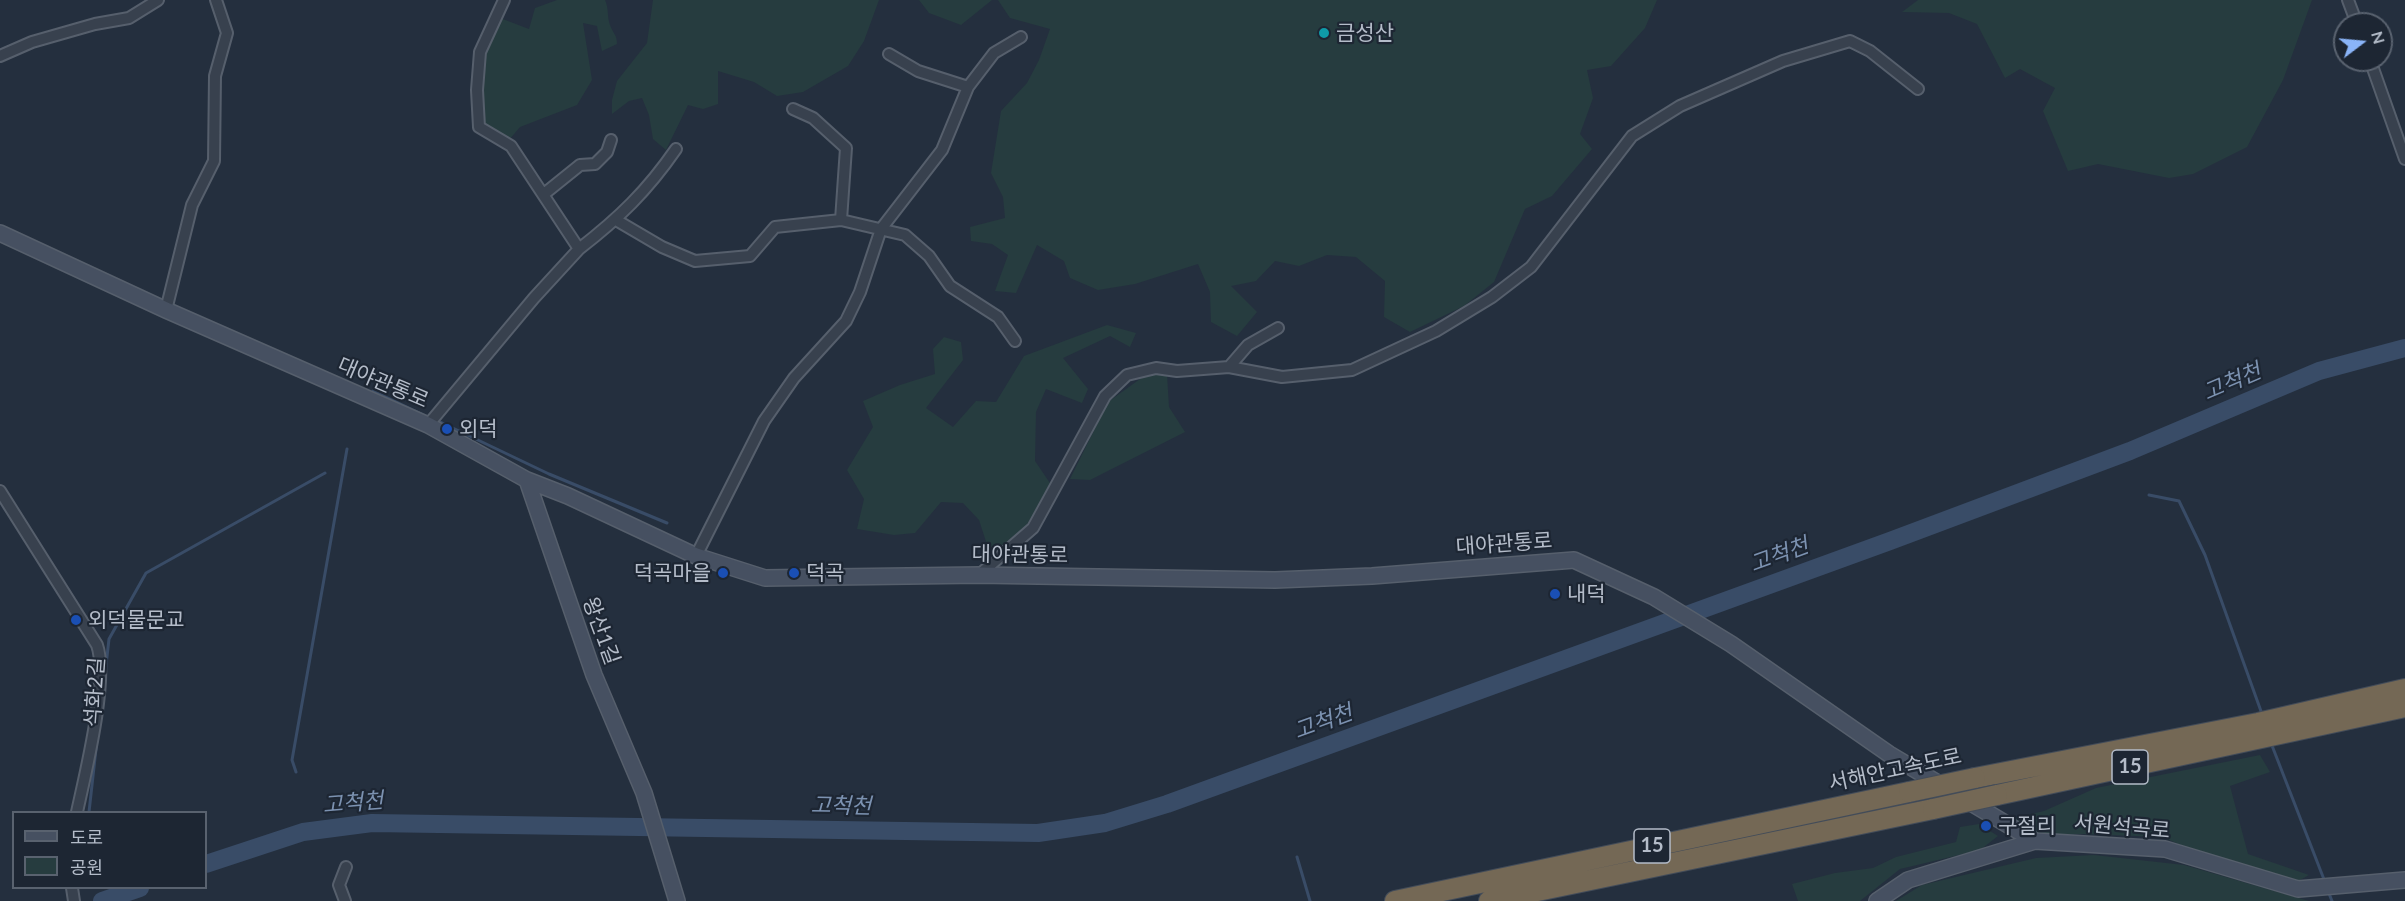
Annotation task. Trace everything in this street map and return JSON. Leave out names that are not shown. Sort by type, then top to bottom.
[{"type":"highway","name":"서해안고속도로","points":[[2295,724],[2405,689]]},
{"type":"highway","name":"서해안고속도로","points":[[1395,901],[1975,778],[2405,707]]},
{"type":"highway","name":"서해안고속도로","points":[[1489,901],[1934,809],[2260,731]]},
{"type":"main road","name":"대야관통로","points":[[1,237],[166,310],[431,421],[527,480],[568,496],[696,556],[765,578],[979,575],[1275,580],[1372,576],[1574,560],[1654,597],[1721,638],[1889,754],[2035,841]]},
{"type":"main road","name":"왕산1길","points":[[527,480],[594,675],[644,793],[677,901]]},
{"type":"main road","name":"서원석곡로","points":[[1878,901],[1908,880],[2035,841],[2165,849],[2298,889],[2405,880]]},
{"type":"street","points":[[0,56],[32,42],[95,24],[129,18],[158,0]]},
{"type":"street","points":[[166,310],[192,205],[214,161],[215,76],[227,33],[216,0]]},
{"type":"street","points":[[504,0],[480,52],[477,90],[479,127],[511,146],[579,249]]},
{"type":"street","points":[[696,556],[764,421],[794,378],[846,321],[860,292],[881,229],[942,150],[968,87],[994,53],[1021,37]]},
{"type":"street","points":[[979,575],[1033,528],[1105,396],[1127,375],[1156,368],[1177,371],[1229,367],[1282,377],[1352,370],[1436,331],[1492,297],[1531,267],[1632,135],[1680,106],[1783,61],[1850,41],[1870,51],[1918,89]]},
{"type":"street","points":[[889,54],[918,71],[968,87]]},
{"type":"street","points":[[2374,72],[2405,159]]},
{"type":"street","points":[[793,109],[813,118],[846,148],[841,220]]},
{"type":"street","points":[[544,194],[580,165],[595,164],[607,152],[611,140]]},
{"type":"street","points":[[431,421],[534,298],[579,249],[616,220],[654,181],[676,149]]},
{"type":"street","points":[[616,220],[662,247],[695,261],[750,256],[775,227],[841,220],[905,235],[929,256],[950,286],[998,317],[1015,341]]},
{"type":"street","points":[[1229,367],[1248,345],[1278,328]]},
{"type":"street","name":"석화2길","points":[[0,491],[97,645],[101,656],[99,690],[88,762],[77,811]]},
{"type":"street","points":[[345,901],[339,885],[346,867]]},
{"type":"green space","points":[[557,0],[605,0],[609,22],[617,44],[602,51],[597,26],[583,23],[592,80],[577,105],[520,127],[509,140],[488,127],[482,120],[484,56],[500,18],[529,29],[535,8]]},
{"type":"green space","points":[[653,0],[879,0],[864,41],[848,66],[803,92],[777,96],[754,82],[718,71],[718,104],[703,109],[688,105],[666,150],[653,139],[649,115],[642,98],[629,101],[612,114],[612,100],[617,81],[647,43]]},
{"type":"green space","points":[[919,0],[992,0],[961,25],[929,13]]},
{"type":"green space","points":[[998,0],[1657,0],[1645,28],[1611,66],[1587,70],[1593,98],[1580,134],[1592,149],[1552,196],[1525,209],[1494,282],[1464,306],[1410,332],[1384,317],[1385,281],[1356,257],[1327,255],[1299,266],[1275,261],[1256,281],[1231,286],[1257,312],[1237,336],[1211,322],[1210,292],[1198,264],[1135,284],[1098,290],[1070,278],[1064,261],[1037,245],[1016,293],[995,291],[1008,255],[992,244],[971,241],[970,227],[1005,218],[1003,197],[991,173],[1001,111],[1027,83],[1039,60],[1050,29],[1010,18]]},
{"type":"green space","points":[[1918,0],[2312,0],[2283,80],[2247,147],[2193,174],[2169,178],[2098,164],[2068,171],[2043,111],[2055,88],[2020,69],[2005,78],[1977,24],[1949,13],[1902,12]]},
{"type":"green space","points":[[1107,325],[1136,333],[1130,347],[1110,336],[1063,358],[1088,389],[1082,403],[1046,389],[1036,412],[1035,461],[1052,486],[1024,529],[990,554],[979,520],[963,503],[941,502],[915,533],[894,535],[857,529],[864,499],[847,470],[873,427],[863,401],[900,385],[935,374],[933,349],[944,337],[961,342],[963,360],[926,408],[953,427],[976,401],[996,402],[1024,356]]},
{"type":"green space","points":[[1147,374],[1167,374],[1169,407],[1185,432],[1090,480],[1070,479],[1108,402]]},
{"type":"green space","points":[[2260,755],[2270,772],[2230,786],[2248,854],[2309,875],[2291,885],[2219,861],[2162,837],[2081,834],[2040,836],[2009,819],[2044,811],[2096,788]]},
{"type":"green space","points":[[1979,824],[1998,836],[1980,850],[1900,869],[1860,901],[1798,901],[1792,884],[1835,873],[1873,868],[1896,857],[1956,842],[1960,827]]},
{"type":"green space","points":[[2094,855],[2184,865],[2309,901],[1896,901],[1922,885],[2036,858]]},
{"type":"waterway","name":"고척천","points":[[207,864],[303,832],[372,823],[1038,833],[1105,823],[1167,804],[1890,541],[2130,451],[2319,371],[2405,348]]},
{"type":"waterway","points":[[373,391],[430,418]]},
{"type":"waterway","points":[[436,420],[549,474],[667,523]]},
{"type":"waterway","points":[[296,772],[292,760],[347,449]]},
{"type":"waterway","points":[[105,674],[109,639],[146,573],[325,473]]},
{"type":"waterway","points":[[2149,495],[2179,501],[2205,555],[2262,714]]},
{"type":"waterway","points":[[89,811],[97,740]]},
{"type":"waterway","points":[[2271,743],[2325,882]]},
{"type":"waterway","points":[[1297,857],[1310,901]]},
{"type":"waterway","name":"고척천","points":[[102,901],[137,889]]},
{"type":"waterway","points":[[2328,891],[2332,901]]},
{"type":"place","name":"금성산","points":[[1324,33]]},
{"type":"place","name":"외덕","points":[[447,429]]},
{"type":"place","name":"덕곡마을","points":[[723,573]]},
{"type":"place","name":"덕곡","points":[[794,573]]},
{"type":"place","name":"내덕","points":[[1555,594]]},
{"type":"place","name":"외덕물문교","points":[[76,620]]},
{"type":"place","name":"구절리","points":[[1986,826]]}]
